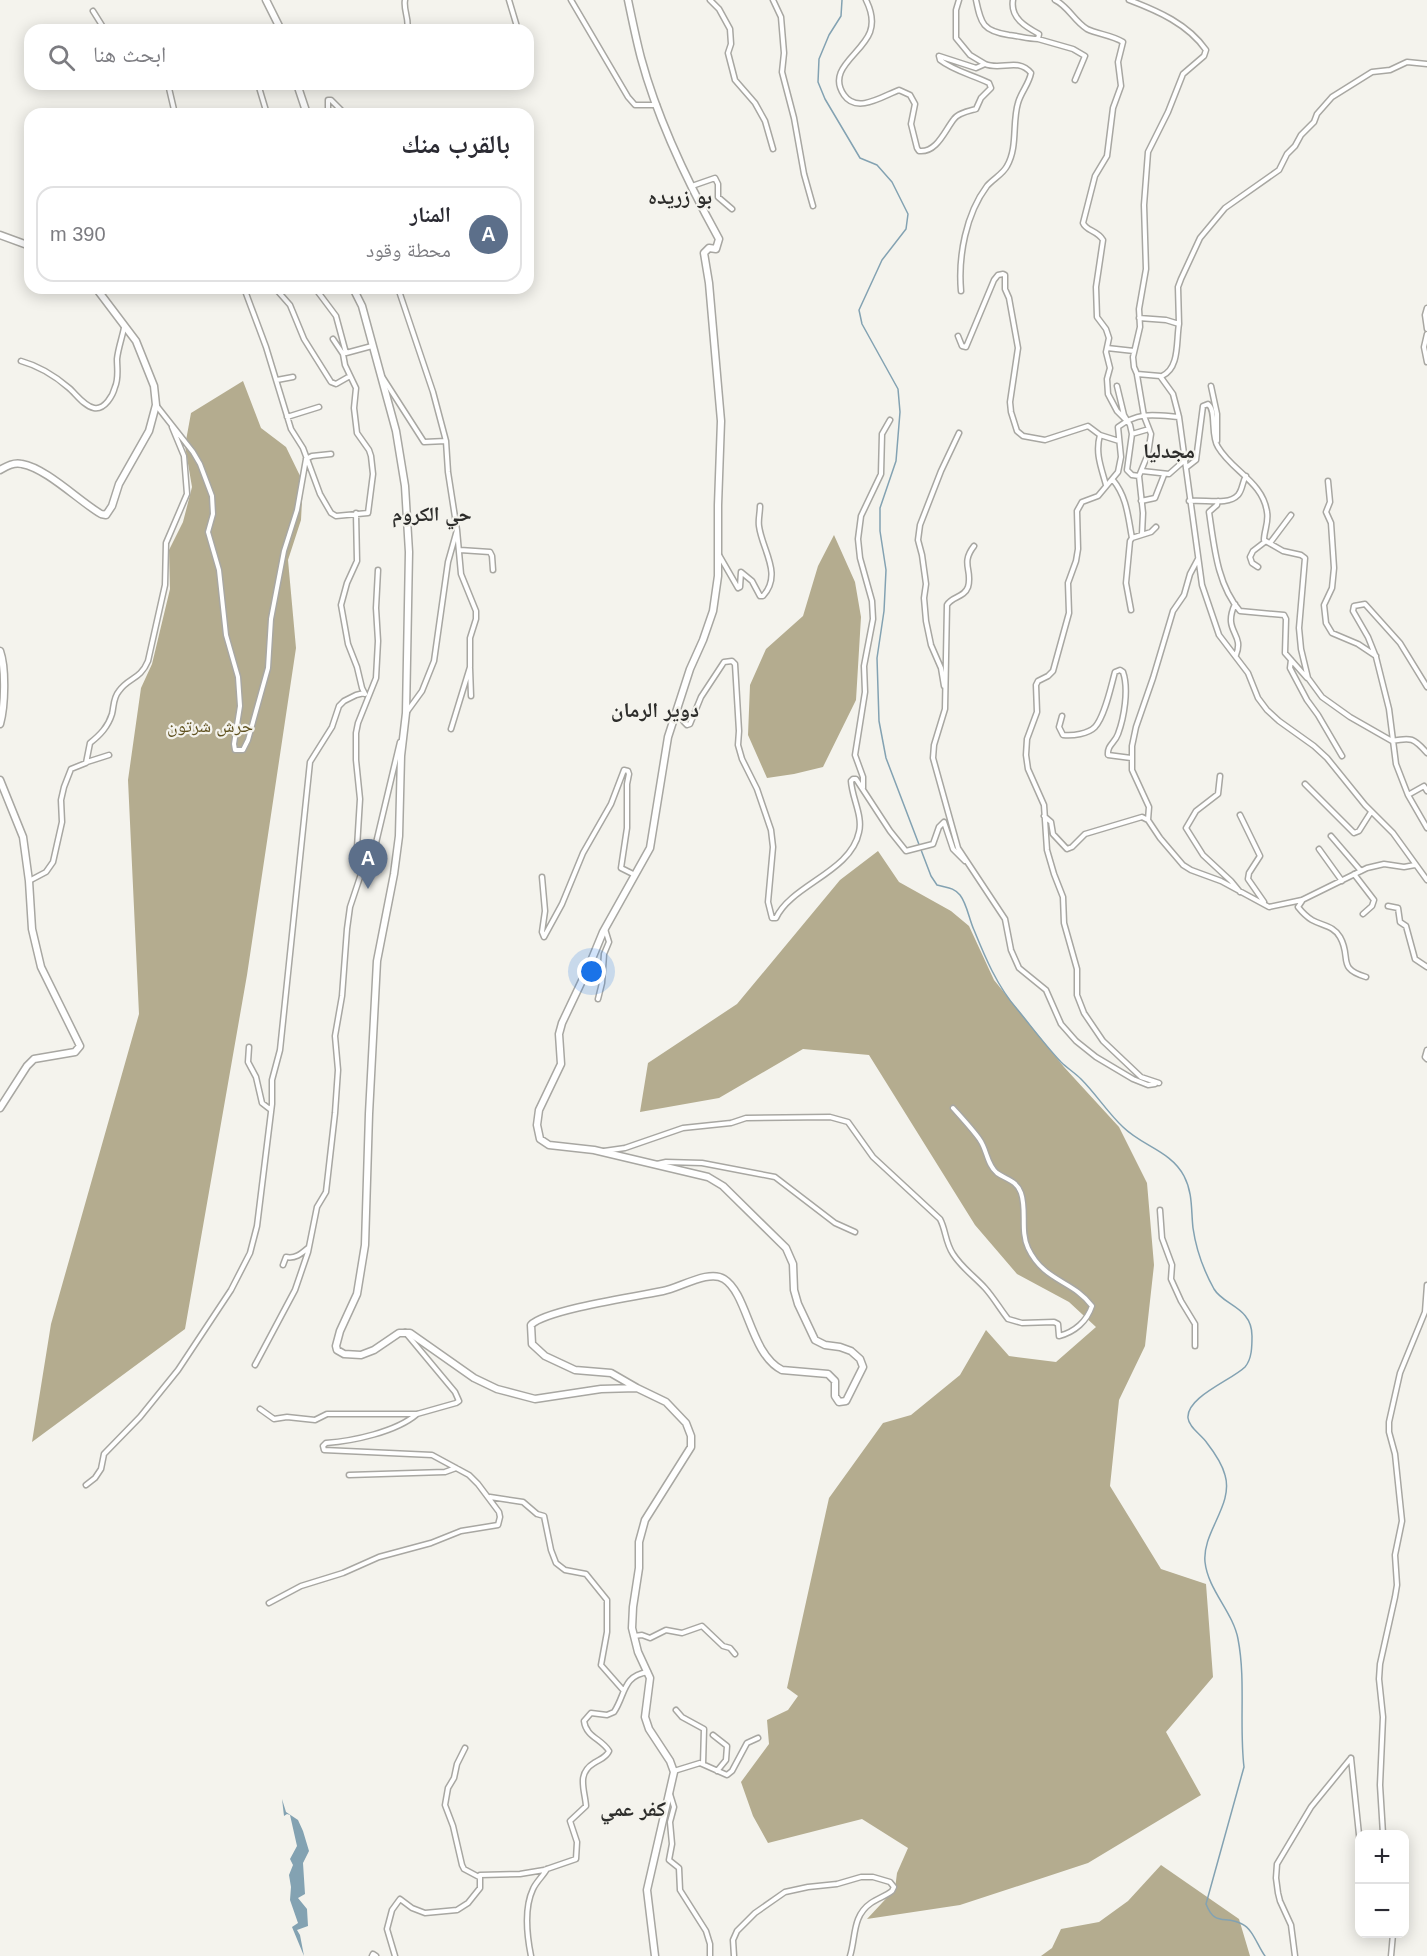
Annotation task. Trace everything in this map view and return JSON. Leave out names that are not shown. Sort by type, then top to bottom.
[{"type":"street","points":[[266,0],[278,24]]},
{"type":"street","points":[[405,0],[404,7],[409,24]]},
{"type":"street","points":[[509,0],[516,24]]},
{"type":"street","points":[[571,0],[628,97],[635,105],[657,105]]},
{"type":"street","points":[[628,0],[642,60],[657,105],[691,186],[719,239],[716,249],[709,248],[704,253],[721,411],[718,576],[713,611],[677,705],[668,738],[650,848],[605,928],[562,1023],[561,1064],[539,1110],[537,1125],[540,1138],[549,1145],[594,1150],[714,1180],[750,1210],[786,1248],[793,1264],[794,1290],[798,1304],[815,1340],[850,1351],[860,1359],[863,1367],[846,1401],[842,1403],[835,1396],[836,1384],[828,1374],[782,1370],[777,1367],[763,1350],[734,1288],[725,1279],[714,1276],[673,1289],[581,1307],[532,1322],[532,1344],[545,1356],[575,1370],[611,1373],[656,1396],[677,1412],[689,1428],[692,1441],[691,1447],[645,1520],[639,1542],[639,1568],[633,1607],[633,1636],[648,1672],[649,1694],[645,1717],[674,1772],[647,1890],[655,1956]]},
{"type":"street","points":[[711,0],[730,29],[731,44],[728,53],[735,80],[756,103],[773,148]]},
{"type":"street","points":[[773,0],[780,17],[784,53],[782,72],[813,206]]},
{"type":"street","points":[[866,0],[872,16],[870,31],[865,42],[843,69],[838,87],[845,98],[853,103],[869,103],[899,90],[910,95],[915,104],[911,124],[919,151],[924,151],[938,141],[955,117],[975,109],[981,98],[991,88],[989,83],[950,68],[939,60],[939,56],[976,68],[985,64]]},
{"type":"street","points":[[959,0],[956,10],[956,39],[970,55],[991,67],[1014,64],[1026,68],[1031,73],[1017,105],[1016,131],[1008,166],[987,186],[976,202],[962,253],[961,291]]},
{"type":"street","points":[[976,0],[981,22],[995,33],[1038,39],[1073,49],[1085,56],[1075,80]]},
{"type":"street","points":[[1013,0],[1014,14],[1039,34],[1038,39]]},
{"type":"street","points":[[1055,0],[1062,3],[1086,28],[1123,42],[1118,62],[1121,86],[1113,112],[1107,156],[1095,176],[1083,223],[1085,227],[1099,234],[1103,240],[1096,302],[1099,321],[1108,333],[1107,348],[1110,368],[1107,379],[1108,393],[1117,411],[1127,421]]},
{"type":"street","points":[[1129,0],[1170,18],[1197,37],[1206,50],[1204,56],[1183,74],[1168,112],[1148,152],[1144,205],[1146,269],[1140,298],[1140,327],[1132,362],[1137,374],[1151,442],[1139,476],[1142,534]]},
{"type":"street","points":[[93,11],[101,24]]},
{"type":"street","points":[[1137,374],[1164,376],[1174,363],[1179,324],[1178,287],[1200,238],[1225,208],[1279,170],[1287,154],[1332,98],[1372,72],[1390,70],[1407,63],[1427,64]]},
{"type":"street","points":[[169,90],[174,108]]},
{"type":"street","points":[[260,90],[265,108]]},
{"type":"street","points":[[299,90],[305,108]]},
{"type":"street","points":[[327,108],[328,100],[339,108]]},
{"type":"street","points":[[691,186],[715,177],[718,184],[718,197],[732,209]]},
{"type":"street","points":[[0,235],[24,244]]},
{"type":"street","points":[[958,336],[962,346],[966,347],[988,291],[998,275],[1003,274],[1018,348],[1010,402],[1017,431],[1023,436],[1045,440],[1088,426],[1100,435],[1119,441]]},
{"type":"street","points":[[101,294],[136,341],[149,372],[156,405],[200,464],[212,496],[213,514],[208,532],[219,570],[226,635],[238,677],[240,706],[234,744],[235,750],[238,751],[243,750],[248,740],[266,677],[271,619],[284,551],[297,510],[306,459]]},
{"type":"street","points":[[246,294],[277,381],[287,417],[303,448],[320,494],[336,516],[368,513],[372,465],[369,450],[357,433],[354,408],[356,388],[342,358],[345,353],[336,316],[320,294]]},
{"type":"street","points":[[280,294],[290,305],[304,339],[331,382],[336,384],[350,376]]},
{"type":"street","points":[[255,1365],[295,1290],[309,1248],[317,1207],[326,1191],[335,1113],[338,1070],[335,1036],[342,996],[346,929],[350,907],[362,871],[371,864],[406,713],[409,552],[405,486],[396,431],[357,294]]},
{"type":"street","points":[[402,294],[434,392],[446,441],[463,582],[476,613],[470,638],[471,696]]},
{"type":"street","points":[[1427,309],[1425,315],[1427,332],[1424,347],[1427,362]]},
{"type":"street","points":[[1139,318],[1166,320],[1179,324]]},
{"type":"street","points":[[21,361],[36,365],[52,374],[83,402],[99,408],[105,405],[115,388],[118,374],[117,358],[125,324]]},
{"type":"street","points":[[333,339],[345,353]]},
{"type":"street","points":[[345,353],[372,346]]},
{"type":"street","points":[[1107,348],[1134,351]]},
{"type":"street","points":[[380,375],[424,442],[446,441]]},
{"type":"street","points":[[1160,376],[1173,393],[1179,417],[1188,467],[1190,501],[1202,585],[1210,603],[1216,629],[1228,649],[1236,655],[1267,710],[1321,752],[1371,812],[1393,833],[1427,880]]},
{"type":"street","points":[[277,381],[293,378]]},
{"type":"street","points":[[1117,386],[1132,434],[1127,470],[1139,476]]},
{"type":"street","points":[[1211,386],[1217,414],[1216,445]]},
{"type":"street","points":[[1188,467],[1196,460],[1205,404],[1210,405],[1216,445],[1253,484],[1267,510],[1268,517],[1263,537],[1282,551],[1305,558],[1299,628],[1308,678]]},
{"type":"street","points":[[0,470],[18,463],[33,468],[94,510],[106,515],[112,506],[119,484],[149,430],[156,405]]},
{"type":"street","points":[[287,417],[319,406]]},
{"type":"street","points":[[974,546],[967,556],[969,580],[967,590],[951,599],[947,605],[944,715],[934,745],[933,758],[958,848],[1005,919],[1011,950],[1019,968],[1046,990],[1056,1017],[1064,1030],[1096,1057],[1133,1079],[1148,1084],[1159,1083],[1141,1077],[1115,1053],[1092,1025],[1079,1003],[1076,988],[1077,969],[1064,923],[1063,897],[1047,850],[1047,831],[1042,798],[1028,769],[1026,755],[1027,739],[1037,712],[1035,687],[1038,681],[1053,671],[1069,609],[1068,583],[1078,549],[1077,511],[1083,502],[1097,497],[1113,480],[1120,464],[1118,427],[1127,421],[1152,414],[1179,417]]},
{"type":"street","points":[[863,789],[863,777],[855,755],[865,692],[864,666],[873,619],[872,601],[860,558],[858,539],[861,516],[881,474],[882,434],[890,420]]},
{"type":"street","points":[[86,763],[90,743],[108,725],[120,688],[143,673],[154,639],[165,585],[166,543],[187,494],[184,456],[169,421]]},
{"type":"street","points":[[1132,434],[1149,429]]},
{"type":"street","points":[[945,692],[941,668],[931,645],[926,621],[924,598],[926,584],[918,540],[920,525],[941,471],[959,434]]},
{"type":"street","points":[[1100,435],[1097,456],[1106,485]]},
{"type":"street","points":[[306,459],[312,456],[332,454]]},
{"type":"street","points":[[1142,471],[1164,475],[1174,470],[1186,459]]},
{"type":"street","points":[[1141,501],[1155,498],[1164,475]]},
{"type":"street","points":[[1190,501],[1230,499],[1238,495],[1246,476]]},
{"type":"street","points":[[1113,480],[1126,505],[1132,538],[1126,583],[1131,610]]},
{"type":"street","points":[[1328,481],[1330,502],[1326,512],[1330,523],[1334,568],[1332,588],[1324,604],[1326,623],[1332,633],[1358,644],[1376,657]]},
{"type":"street","points":[[1218,501],[1209,512],[1218,568],[1240,611],[1284,615],[1286,619],[1285,650],[1322,697],[1350,717],[1392,741],[1407,737],[1415,740],[1427,753]]},
{"type":"street","points":[[718,554],[738,588],[741,572],[752,581],[760,596],[764,596],[770,589],[771,566],[759,526],[760,506]]},
{"type":"street","points":[[356,513],[357,561],[347,583],[341,605],[348,644],[366,695]]},
{"type":"street","points":[[1258,567],[1252,563],[1250,557],[1253,551],[1268,542],[1291,515]]},
{"type":"street","points":[[1132,538],[1151,532],[1156,527]]},
{"type":"street","points":[[406,713],[422,691],[434,661],[448,561],[457,530]]},
{"type":"street","points":[[460,550],[490,552],[493,570]]},
{"type":"street","points":[[1148,820],[1149,807],[1132,770],[1131,758],[1136,727],[1173,611],[1184,596],[1190,574],[1198,558]]},
{"type":"street","points":[[362,871],[356,864],[360,799],[356,760],[357,733],[366,695],[376,678],[378,570]]},
{"type":"street","points":[[1235,604],[1230,620],[1238,642],[1236,655]]},
{"type":"street","points":[[1426,825],[1408,795],[1396,764],[1387,702],[1376,657],[1353,611],[1354,606],[1365,604],[1400,643],[1427,687]]},
{"type":"street","points":[[0,651],[3,662],[3,710],[0,723]]},
{"type":"street","points":[[1291,659],[1290,668],[1303,693],[1342,756]]},
{"type":"street","points":[[677,705],[679,716],[687,725],[690,724],[701,697],[724,662],[732,661],[735,664],[738,745],[762,802],[772,838],[768,902],[772,918],[776,918],[784,904],[827,873],[853,846],[860,831],[851,781],[856,779],[901,847],[906,851],[933,844],[939,827],[944,822],[953,849],[965,861]]},
{"type":"street","points":[[451,729],[470,668]]},
{"type":"street","points":[[1062,716],[1059,727],[1063,735],[1087,732],[1095,726],[1112,686],[1115,672],[1120,670],[1123,672],[1126,689],[1122,723],[1107,752],[1108,755],[1131,758]]},
{"type":"street","points":[[86,1485],[101,1469],[104,1454],[140,1417],[178,1370],[243,1270],[250,1253],[257,1226],[272,1110],[272,1080],[280,1050],[310,762],[332,727],[339,706],[356,694],[366,695]]},
{"type":"street","points":[[403,732],[399,836],[377,962],[365,1245],[357,1294],[340,1331],[336,1346],[344,1354],[361,1355],[374,1350],[399,1333],[405,1332],[427,1343],[487,1384],[526,1398],[544,1399],[601,1389],[637,1388]]},
{"type":"street","points":[[29,880],[46,872],[53,862],[62,822],[61,800],[71,769],[109,755]]},
{"type":"street","points":[[542,877],[545,911],[542,932],[544,937],[562,904],[583,853],[611,804],[624,770],[629,774],[627,828],[621,868],[636,875]]},
{"type":"street","points":[[1220,776],[1218,794],[1196,811],[1186,828],[1203,855],[1240,892]]},
{"type":"street","points":[[0,780],[23,837],[32,929],[41,967],[80,1046],[75,1052],[34,1059],[0,1108]]},
{"type":"street","points":[[1305,784],[1354,833],[1359,831],[1371,812]]},
{"type":"street","points":[[1408,795],[1424,786],[1427,791]]},
{"type":"street","points":[[1240,815],[1260,856],[1249,873],[1248,879],[1266,905]]},
{"type":"street","points":[[1044,816],[1050,820],[1053,834],[1066,849],[1072,847],[1085,834],[1142,817],[1148,820],[1160,838],[1191,870],[1210,876],[1273,907],[1302,900],[1354,874],[1384,864],[1404,867],[1415,865]]},
{"type":"street","points":[[1331,836],[1361,871]]},
{"type":"street","points":[[1319,849],[1342,880]]},
{"type":"street","points":[[1354,874],[1374,900],[1372,906],[1363,914]]},
{"type":"street","points":[[1302,900],[1298,908],[1312,920],[1333,928],[1340,938],[1346,962],[1353,973],[1366,977]]},
{"type":"street","points":[[1388,906],[1398,908],[1400,922],[1406,926],[1415,959],[1427,967]]},
{"type":"street","points":[[598,999],[604,954],[609,942],[605,928]]},
{"type":"street","points":[[249,1047],[248,1062],[256,1077],[262,1103],[272,1110]]},
{"type":"street","points":[[1427,1050],[1425,1057],[1427,1059]]},
{"type":"street","points":[[594,1150],[625,1148],[683,1128],[731,1123],[746,1118],[830,1117],[843,1119],[851,1124],[873,1157],[940,1219],[944,1225],[944,1237],[953,1255],[964,1270],[985,1288],[1008,1319],[1022,1323],[1054,1322],[1058,1324],[1059,1336],[1070,1333],[1089,1316],[1092,1306],[1084,1296],[1044,1272],[1027,1247],[1023,1228],[1022,1196],[1017,1185],[1008,1177],[997,1172],[990,1163],[982,1142],[953,1108]]},
{"type":"street","points":[[657,1164],[702,1162],[775,1178],[835,1224],[855,1232]]},
{"type":"street","points":[[1160,1210],[1162,1238],[1172,1265],[1171,1280],[1195,1324],[1195,1346]]},
{"type":"street","points":[[283,1265],[286,1257],[292,1258],[309,1248]]},
{"type":"street","points":[[1383,1830],[1380,1785],[1383,1717],[1379,1679],[1380,1664],[1395,1597],[1395,1555],[1402,1521],[1389,1422],[1400,1373],[1425,1312],[1427,1285]]},
{"type":"street","points":[[260,1409],[274,1419],[315,1420],[327,1414],[417,1414],[459,1401],[455,1392],[405,1332]]},
{"type":"street","points":[[269,1603],[301,1586],[343,1573],[380,1557],[431,1543],[461,1531],[498,1525],[499,1512],[474,1480],[457,1468],[425,1454],[324,1450],[326,1443],[373,1434],[411,1419],[417,1414]]},
{"type":"street","points":[[349,1475],[445,1472],[457,1468]]},
{"type":"street","points":[[489,1497],[523,1502],[537,1514],[544,1516],[551,1551],[556,1563],[565,1570],[586,1574],[605,1597],[608,1632],[601,1665],[624,1690]]},
{"type":"street","points":[[633,1636],[642,1635],[650,1638],[666,1630],[682,1633],[702,1626],[735,1654]]},
{"type":"street","points":[[465,1749],[448,1788],[445,1805],[464,1869],[479,1877],[520,1874],[547,1869],[573,1860],[577,1857],[577,1842],[570,1821],[586,1806],[582,1786],[584,1774],[589,1766],[606,1756],[609,1751],[590,1735],[584,1721],[591,1713],[607,1715],[614,1712],[631,1678],[648,1672]]},
{"type":"street","points":[[676,1710],[682,1718],[704,1729],[703,1764]]},
{"type":"street","points":[[713,1735],[725,1743],[728,1750],[726,1760],[717,1771]]},
{"type":"street","points":[[674,1772],[696,1764],[703,1764],[725,1775],[729,1774],[747,1743],[758,1738]]},
{"type":"street","points":[[1295,1956],[1291,1924],[1280,1901],[1276,1878],[1277,1863],[1311,1807],[1351,1758],[1358,1830]]},
{"type":"street","points":[[670,1793],[674,1809],[670,1822],[672,1844],[669,1860],[679,1868],[679,1887],[706,1931],[710,1944],[710,1956]]},
{"type":"street","points":[[531,1956],[528,1924],[529,1901],[533,1888],[547,1869]]},
{"type":"street","points":[[395,1956],[387,1929],[392,1910],[400,1899],[412,1908],[425,1913],[457,1910],[468,1903],[480,1888],[479,1877]]},
{"type":"street","points":[[734,1956],[734,1940],[740,1928],[755,1913],[784,1892],[837,1884],[861,1877],[873,1877],[890,1882],[894,1887],[892,1891],[872,1902],[854,1926],[854,1940],[850,1956]]},
{"type":"street","points":[[1391,1956],[1393,1938]]},
{"type":"green space","name":"حرش شرتون","points":[[243,381],[261,428],[286,447],[303,482],[301,520],[288,560],[296,648],[247,975],[185,1329],[32,1442],[51,1324],[139,1014],[128,780],[141,688],[152,664],[170,589],[169,550],[183,522],[192,487],[185,446],[191,413]]},
{"type":"green space","points":[[834,535],[855,582],[861,617],[856,700],[823,767],[767,778],[748,735],[750,685],[766,649],[803,616],[818,566]]},
{"type":"green space","points":[[878,851],[899,882],[951,911],[969,926],[994,980],[1064,1067],[1119,1127],[1147,1183],[1154,1265],[1145,1346],[1119,1400],[1110,1486],[1161,1569],[1206,1584],[1213,1677],[1166,1732],[1201,1795],[1088,1863],[960,1905],[867,1919],[895,1889],[897,1873],[908,1848],[862,1819],[768,1843],[753,1816],[741,1782],[769,1744],[767,1720],[788,1710],[798,1696],[787,1688],[829,1498],[883,1423],[911,1415],[960,1375],[986,1330],[1009,1356],[1056,1362],[1096,1327],[1069,1302],[1017,1274],[975,1225],[869,1055],[803,1049],[719,1098],[640,1112],[648,1063],[737,1004],[840,880]]},
{"type":"green space","points":[[1161,1865],[1239,1919],[1250,1956],[1041,1956],[1052,1948],[1061,1929],[1099,1922],[1128,1901]]},
{"type":"water","points":[[282,1799],[286,1812],[298,1820],[309,1851],[303,1863],[305,1894],[298,1898],[307,1909],[308,1926],[297,1930],[304,1956],[292,1927],[298,1923],[290,1900],[289,1875],[293,1865],[290,1859],[297,1846],[290,1815],[284,1816]]},
{"type":"waterway","points":[[842,0],[841,16],[829,35],[819,59],[818,82],[825,99],[860,158],[877,165],[892,182],[908,214],[906,229],[882,260],[859,310],[862,324],[898,389],[900,412],[896,461],[880,508],[880,531],[886,570],[884,611],[877,658],[879,721],[886,758],[931,876],[937,885],[955,890],[960,895],[992,971],[1003,991],[1055,1056],[1079,1077],[1118,1122],[1131,1134],[1172,1160],[1178,1167],[1189,1189],[1194,1236],[1207,1275],[1219,1295],[1243,1313],[1251,1326],[1252,1348],[1245,1367],[1194,1403],[1189,1410],[1188,1418],[1191,1425],[1215,1454],[1225,1475],[1227,1486],[1225,1497],[1208,1540],[1205,1562],[1211,1582],[1235,1629],[1242,1670],[1244,1767],[1206,1904],[1213,1916],[1246,1926],[1265,1956]]},
{"type":"place","name":"المنار","points":[[368,889]]},
{"type":"district","name":"بو زريده","points":[[680,197]]},
{"type":"district","name":"مجدليا","points":[[1169,451]]},
{"type":"district","name":"حي الكروم","points":[[432,514]]},
{"type":"district","name":"دوير الرمان","points":[[655,710]]},
{"type":"district","name":"كفر عمي","points":[[633,1809]]}]
